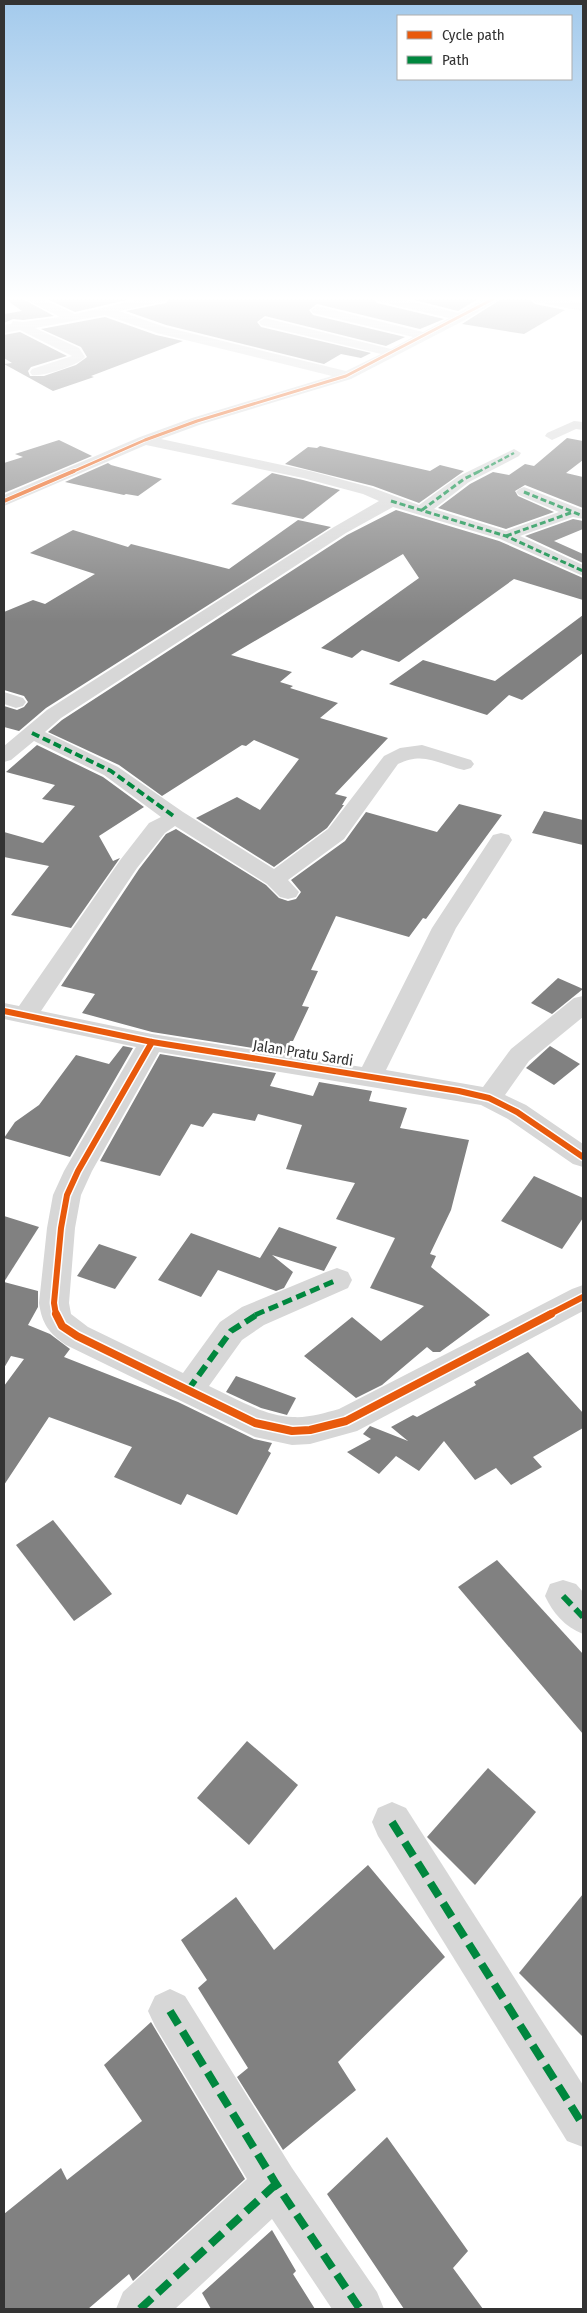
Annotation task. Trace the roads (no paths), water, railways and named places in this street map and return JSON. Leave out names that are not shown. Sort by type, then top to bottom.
[{"type":"street","points":[[4,501],[145,440],[197,421],[247,406]]},
{"type":"street","points":[[552,436],[574,425],[583,426]]},
{"type":"street","points":[[145,440],[306,474],[368,491],[391,501],[506,536],[583,571]]},
{"type":"street","points":[[422,510],[464,479],[514,453]]},
{"type":"street","points":[[524,492],[578,514]]},
{"type":"street","points":[[4,756],[54,714],[340,530],[391,501]]},
{"type":"street","points":[[506,536],[578,514]]},
{"type":"street","points":[[32,733],[111,771],[175,817],[282,885],[336,834],[391,760],[407,752],[422,751],[464,764]]},
{"type":"street","points":[[15,1014],[158,828],[175,817]]},
{"type":"street","points":[[370,1077],[444,928],[500,840]]},
{"type":"street","points":[[489,1098],[520,1056],[583,1004]]},
{"type":"street","name":"Jalan Pratu Sardi","points":[[15,1014],[152,1042],[458,1091],[489,1098],[517,1112],[583,1157]]},
{"type":"street","points":[[152,1042],[78,1171],[67,1196],[61,1228],[54,1303],[56,1315],[62,1326],[77,1336],[255,1423],[275,1429],[292,1431],[324,1427],[346,1420],[583,1297]]},
{"type":"street","points":[[188,1390],[231,1331],[253,1316],[337,1280]]},
{"type":"street","points":[[392,1822],[583,2125]]},
{"type":"street","points":[[170,2011],[276,2184],[360,2309]]},
{"type":"street","points":[[140,2309],[276,2184]]}]
